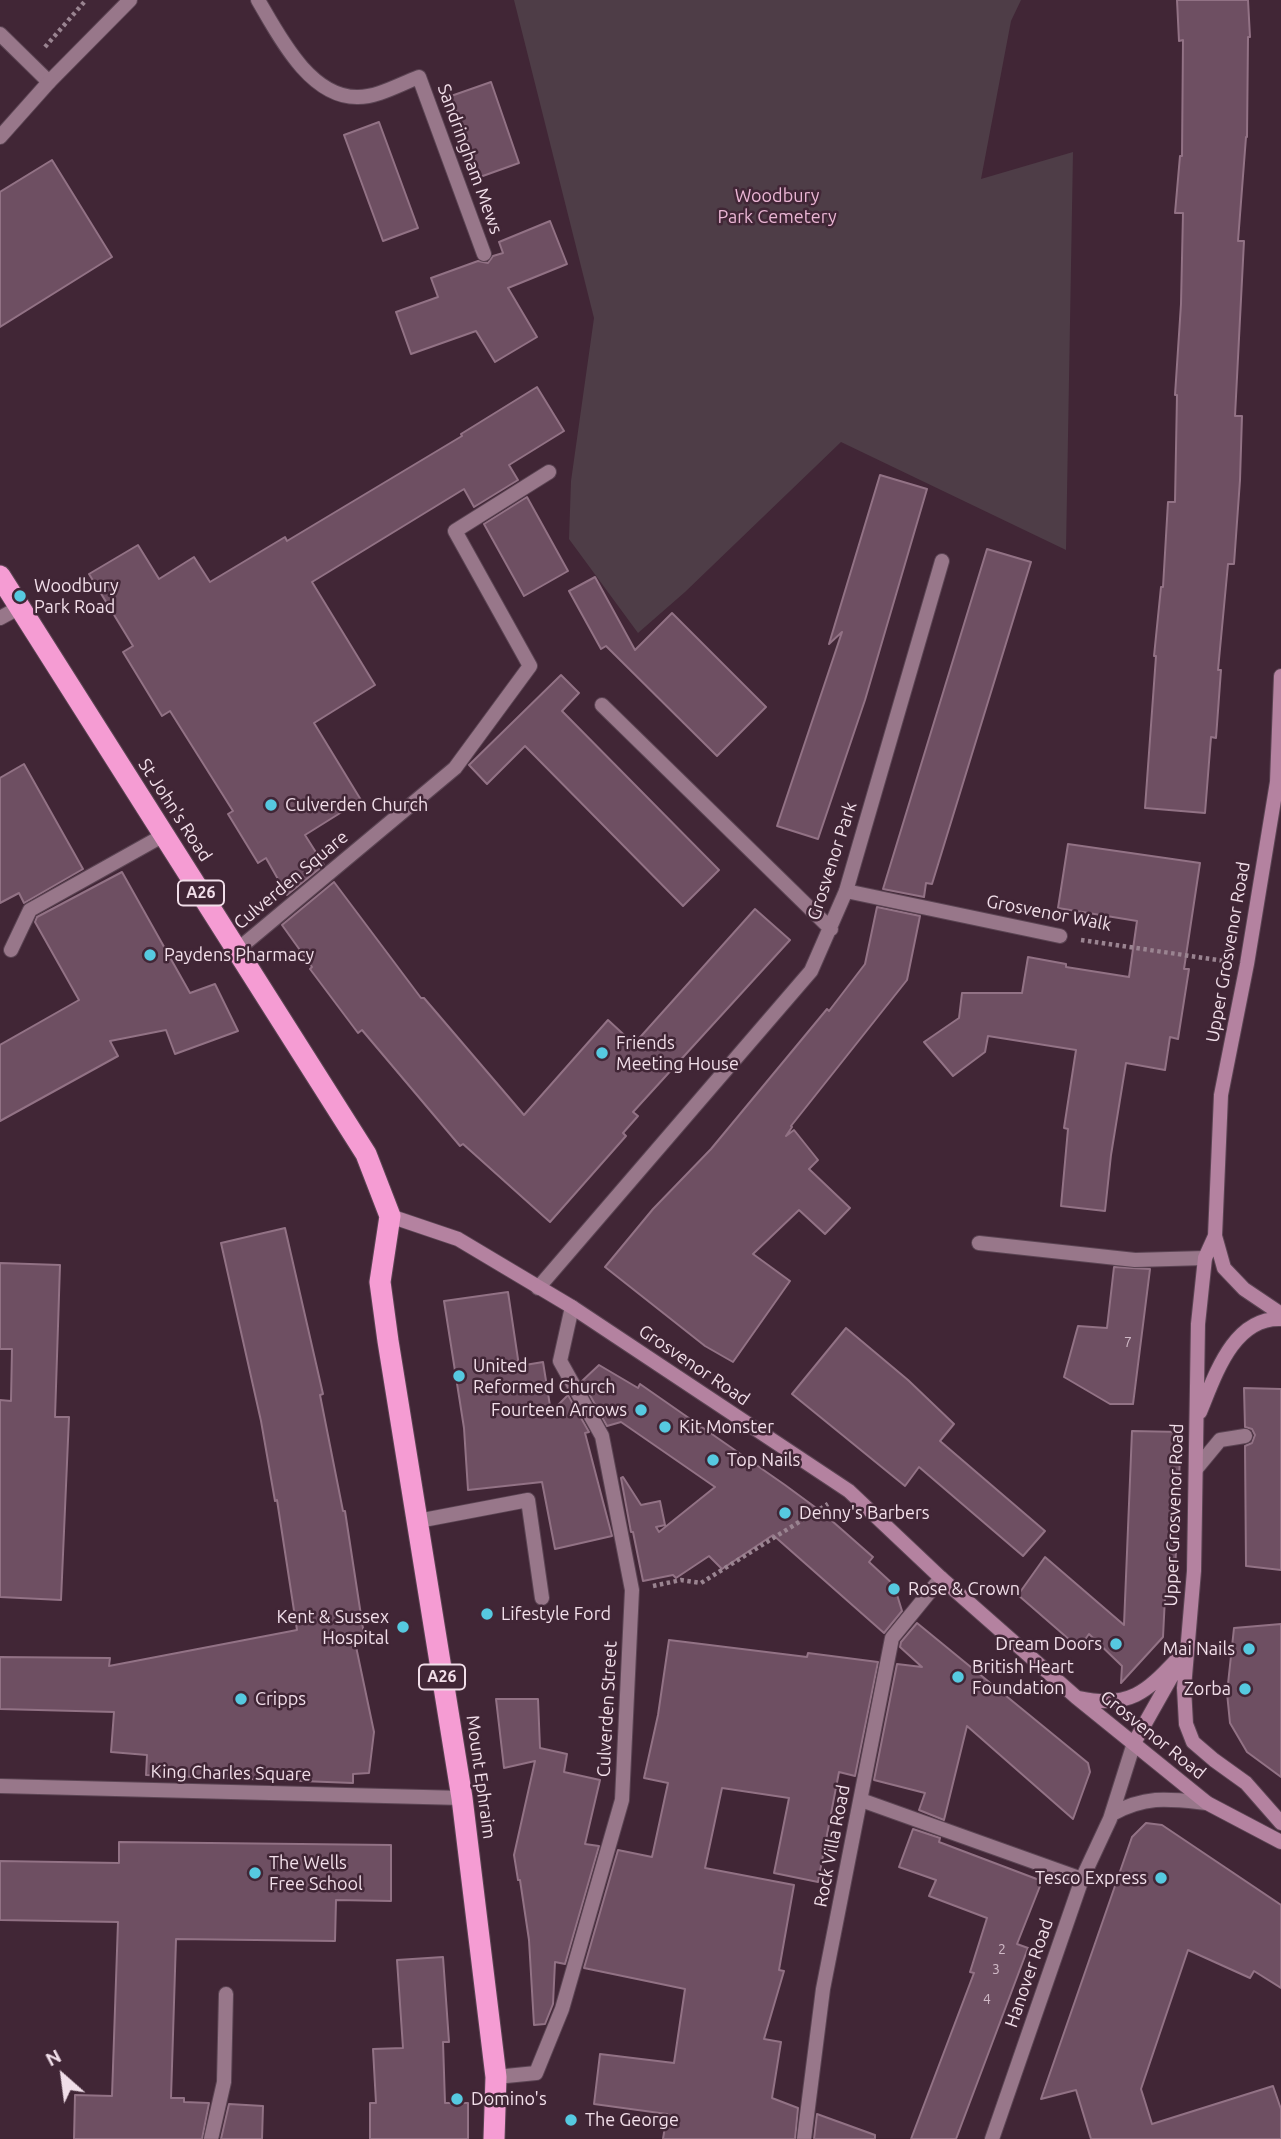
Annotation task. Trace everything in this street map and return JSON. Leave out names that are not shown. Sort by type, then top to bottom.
[{"type":"highway","name":"St John's Road","points":[[0,576],[366,1154],[390,1216]]},
{"type":"highway","name":"Mount Ephraim","points":[[390,1216],[380,1282],[387,1341],[462,1798],[496,2077],[494,2139]]},
{"type":"street","points":[[0,137],[49,82],[130,0]]},
{"type":"street","name":"Sandringham Mews","points":[[258,0],[294,56],[314,79],[328,90],[359,97],[419,78],[484,254]]},
{"type":"street","points":[[0,34],[49,82]]},
{"type":"street","name":"Culverden Square","points":[[237,950],[455,768],[530,666],[455,531],[549,472]]},
{"type":"street","name":"Grosvenor Park","points":[[538,1289],[811,971],[845,891],[942,561]]},
{"type":"street","points":[[0,618],[20,607]]},
{"type":"street","name":"Upper Grosvenor Road","points":[[1281,676],[1277,782],[1247,964],[1221,1095],[1215,1236],[1223,1268],[1244,1289],[1281,1316]]},
{"type":"street","points":[[602,705],[831,929]]},
{"type":"street","points":[[11,950],[30,910],[164,835]]},
{"type":"street","name":"Grosvenor Walk","points":[[845,891],[1060,936]]},
{"type":"street","name":"Grosvenor Road","points":[[390,1216],[458,1239],[572,1307],[849,1491],[941,1578],[1076,1697],[1207,1803],[1281,1842]]},
{"type":"street","name":"Upper Grosvenor Road","points":[[1134,1743],[1187,1649],[1194,1570],[1198,1324],[1205,1258],[1215,1236]]},
{"type":"street","points":[[979,1243],[1135,1260],[1205,1258]]},
{"type":"street","name":"Culverden Street","points":[[496,2077],[536,2073],[562,2009],[622,1800],[632,1590],[602,1436],[560,1361],[572,1307]]},
{"type":"street","points":[[1196,1419],[1215,1375],[1234,1342],[1258,1323],[1281,1316]]},
{"type":"street","points":[[1196,1469],[1220,1440],[1245,1436]]},
{"type":"street","points":[[418,1521],[528,1500],[542,1598]]},
{"type":"street","name":"Rock Villa Road","points":[[804,2139],[823,1989],[892,1638],[941,1578]]},
{"type":"street","name":"Grosvenor Road","points":[[1076,1697],[1099,1702],[1124,1700],[1146,1690],[1187,1649]]},
{"type":"street","name":"Grosvenor Road","points":[[1187,1649],[1184,1688],[1186,1724],[1193,1742],[1246,1783],[1281,1823]]},
{"type":"street","name":"Hanover Road","points":[[992,2139],[1082,1879],[1112,1814],[1134,1743]]},
{"type":"street","name":"King Charles Square","points":[[0,1786],[462,1798]]},
{"type":"street","name":"Grosvenor Road","points":[[1112,1814],[1130,1804],[1163,1798],[1207,1803]]},
{"type":"street","points":[[861,1800],[1082,1879]]},
{"type":"street","points":[[211,2139],[224,2082],[226,1994]]},
{"type":"path","name":"Grosvenor Walk","points":[[1060,936],[1247,964]]},
{"type":"path","points":[[632,1590],[681,1580],[701,1583],[849,1491]]},
{"type":"green space","name":"Woodbury Park Cemetery","points":[[514,0],[1021,0],[1011,21],[981,179],[1073,152],[1066,550],[841,442],[685,592],[638,633],[569,539],[571,481],[594,318]]},
{"type":"building","points":[[1177,0],[1248,0],[1250,37],[1247,137],[1238,241],[1244,241],[1235,416],[1242,416],[1240,480],[1234,564],[1228,564],[1218,670],[1221,670],[1216,738],[1211,737],[1205,813],[1145,808],[1154,656],[1163,587],[1168,502],[1175,502],[1175,395],[1183,213],[1175,213],[1182,156],[1183,40],[1179,41]]},
{"type":"building","points":[[491,82],[519,163],[480,177],[451,96]]},
{"type":"building","points":[[379,122],[418,228],[383,241],[344,135]]},
{"type":"building","points":[[52,160],[112,257],[0,327],[0,192]]},
{"type":"building","points":[[550,221],[567,264],[508,288],[537,337],[495,362],[476,331],[411,354],[396,312],[438,297],[431,278],[478,261],[488,263],[493,256],[503,253],[499,242]]},
{"type":"building","points":[[537,387],[564,431],[509,465],[518,480],[474,507],[464,489],[312,582],[375,685],[314,723],[361,800],[305,835],[324,865],[287,895],[266,858],[258,863],[228,814],[233,811],[170,711],[162,716],[123,652],[133,646],[89,574],[138,545],[159,579],[194,557],[210,582],[285,537],[287,541],[462,436],[461,434]]},
{"type":"building","points":[[880,475],[927,489],[865,700],[818,839],[777,826],[842,632],[829,644]]},
{"type":"building","points":[[527,497],[568,571],[524,596],[484,524]]},
{"type":"building","points":[[987,549],[1031,562],[932,884],[926,883],[924,897],[883,889]]},
{"type":"building","points":[[595,577],[635,650],[672,613],[766,707],[717,756],[606,646],[601,649],[569,591]]},
{"type":"building","points":[[561,675],[579,693],[562,711],[719,870],[683,906],[525,746],[487,784],[469,765]]},
{"type":"building","points":[[24,764],[83,869],[24,903],[19,893],[0,903],[0,778]]},
{"type":"building","points":[[1068,844],[1200,863],[1184,969],[1189,969],[1178,1039],[1170,1037],[1165,1070],[1126,1063],[1105,1211],[1061,1206],[1068,1129],[1064,1128],[1076,1050],[988,1036],[985,1052],[953,1076],[924,1042],[959,1018],[962,993],[1022,993],[1028,957],[1066,964],[1066,967],[1129,977],[1137,921],[1058,908]]},
{"type":"building","points":[[122,872],[190,993],[215,984],[238,1031],[175,1054],[166,1030],[110,1041],[118,1056],[0,1121],[0,1045],[79,1000],[35,922],[37,917]]},
{"type":"building","points":[[334,882],[421,998],[424,998],[524,1115],[608,1020],[634,1044],[755,909],[790,940],[633,1112],[638,1116],[623,1133],[626,1136],[550,1222],[463,1144],[460,1146],[362,1030],[358,1033],[310,969],[312,967],[282,925]]},
{"type":"building","points":[[877,907],[920,916],[907,980],[791,1126],[786,1136],[794,1130],[818,1160],[809,1169],[850,1208],[825,1234],[799,1210],[753,1254],[790,1281],[733,1362],[705,1346],[605,1267],[653,1209],[711,1149],[827,1009],[829,1011],[865,964]]},
{"type":"building","points":[[285,1228],[323,1394],[320,1395],[345,1511],[364,1635],[354,1637],[374,1732],[369,1773],[353,1774],[353,1783],[146,1775],[147,1755],[111,1752],[114,1712],[0,1709],[0,1657],[110,1658],[109,1666],[297,1630],[277,1500],[275,1501],[261,1421],[221,1243]]},
{"type":"building","points":[[0,1263],[60,1265],[55,1417],[69,1417],[61,1600],[0,1597],[0,1400],[11,1401],[12,1349],[0,1349]]},
{"type":"building","points":[[1114,1267],[1150,1269],[1133,1404],[1110,1404],[1064,1377],[1078,1326],[1107,1328]]},
{"type":"building","points":[[508,1292],[519,1366],[543,1362],[551,1412],[568,1395],[589,1432],[585,1433],[612,1536],[555,1549],[542,1482],[468,1490],[464,1428],[444,1301]]},
{"type":"building","points":[[846,1328],[908,1380],[954,1424],[940,1441],[1045,1531],[1023,1556],[919,1467],[905,1486],[792,1394]]},
{"type":"building","points":[[599,1365],[638,1388],[640,1384],[785,1485],[823,1513],[873,1557],[869,1562],[894,1585],[902,1611],[884,1633],[773,1535],[722,1569],[709,1556],[676,1578],[673,1575],[643,1581],[621,1478],[623,1477],[641,1505],[660,1501],[665,1525],[656,1527],[659,1532],[715,1487],[621,1422],[607,1426],[582,1381]]},
{"type":"building","points":[[1244,1388],[1281,1389],[1281,1570],[1246,1566],[1245,1446],[1252,1443],[1255,1435],[1252,1429],[1245,1427]]},
{"type":"building","points":[[1132,1431],[1181,1432],[1174,1597],[1165,1597],[1163,1637],[1121,1683],[1122,1666],[1089,1634],[1079,1648],[1018,1595],[1045,1557],[1124,1625]]},
{"type":"building","points":[[917,1623],[1088,1763],[1090,1772],[1073,1819],[967,1726],[944,1820],[919,1810],[925,1793],[874,1780],[897,1664],[922,1667],[900,1647]]},
{"type":"building","points":[[1281,1624],[1281,1777],[1247,1752],[1230,1723],[1227,1693],[1234,1628]]},
{"type":"building","points":[[669,1640],[807,1657],[808,1653],[878,1662],[855,1776],[839,1772],[818,1882],[774,1873],[789,1798],[722,1788],[705,1868],[794,1885],[779,1970],[784,1971],[764,2039],[781,2042],[772,2098],[798,2108],[795,2139],[663,2139],[667,2114],[594,2104],[600,2054],[674,2063],[685,1989],[584,1968],[618,1850],[652,1857],[668,1783],[644,1778],[658,1715]]},
{"type":"building","points":[[496,1699],[538,1699],[540,1748],[567,1754],[564,1772],[600,1780],[585,1844],[599,1846],[565,1964],[555,1962],[553,2004],[545,2024],[534,2025],[529,1940],[514,1855],[535,1761],[504,1768]]},
{"type":"building","points":[[1146,1823],[1162,1825],[1281,1905],[1281,1988],[1254,1971],[1250,1978],[1188,1950],[1141,2089],[1152,2124],[1273,2086],[1281,2109],[1281,2139],[1091,2139],[1076,2090],[1041,2099],[1132,1837]]},
{"type":"building","points":[[913,1829],[940,1838],[939,1842],[1042,1881],[1017,1944],[1028,1948],[956,2139],[911,2139],[974,1973],[970,1972],[987,1918],[929,1896],[936,1880],[899,1867]]},
{"type":"building","points":[[119,1842],[391,1845],[391,1901],[336,1900],[335,1941],[176,1939],[171,2098],[184,2098],[184,2102],[209,2103],[202,2139],[74,2139],[75,2095],[112,2096],[118,1922],[0,1920],[0,1861],[119,1863]]},
{"type":"building","points":[[443,1957],[449,2042],[443,2042],[445,2103],[468,2103],[468,2139],[370,2139],[370,2103],[376,2103],[373,2049],[403,2048],[397,1960]]},
{"type":"building","points":[[229,2104],[263,2106],[262,2139],[221,2139]]},
{"type":"building","points":[[817,2114],[875,2135],[875,2139],[814,2139]]},
{"type":"place","name":"Woodbury Park Road","points":[[20,596]]},
{"type":"place","name":"Culverden Church","points":[[271,805]]},
{"type":"place","name":"Paydens Pharmacy","points":[[150,955]]},
{"type":"place","name":"Friends Meeting House","points":[[602,1053]]},
{"type":"place","name":"United Reformed Church","points":[[459,1376]]},
{"type":"place","name":"Fourteen Arrows","points":[[641,1410]]},
{"type":"place","name":"Kit Monster","points":[[665,1427]]},
{"type":"place","name":"Top Nails","points":[[713,1460]]},
{"type":"place","name":"Denny's Barbers","points":[[785,1513]]},
{"type":"place","name":"Rose & Crown","points":[[894,1589]]},
{"type":"place","name":"Lifestyle Ford","points":[[487,1614]]},
{"type":"place","name":"Kent & Sussex Hospital","points":[[403,1627]]},
{"type":"place","name":"Dream Doors","points":[[1116,1644]]},
{"type":"place","name":"Mai Nails","points":[[1249,1649]]},
{"type":"place","name":"British Heart Foundation","points":[[958,1677]]},
{"type":"place","name":"Zorba","points":[[1245,1689]]},
{"type":"place","name":"Cripps","points":[[241,1699]]},
{"type":"place","name":"The Wells Free School","points":[[255,1873]]},
{"type":"place","name":"Tesco Express","points":[[1161,1878]]},
{"type":"place","name":"Domino's","points":[[457,2099]]},
{"type":"place","name":"The George","points":[[571,2120]]}]
